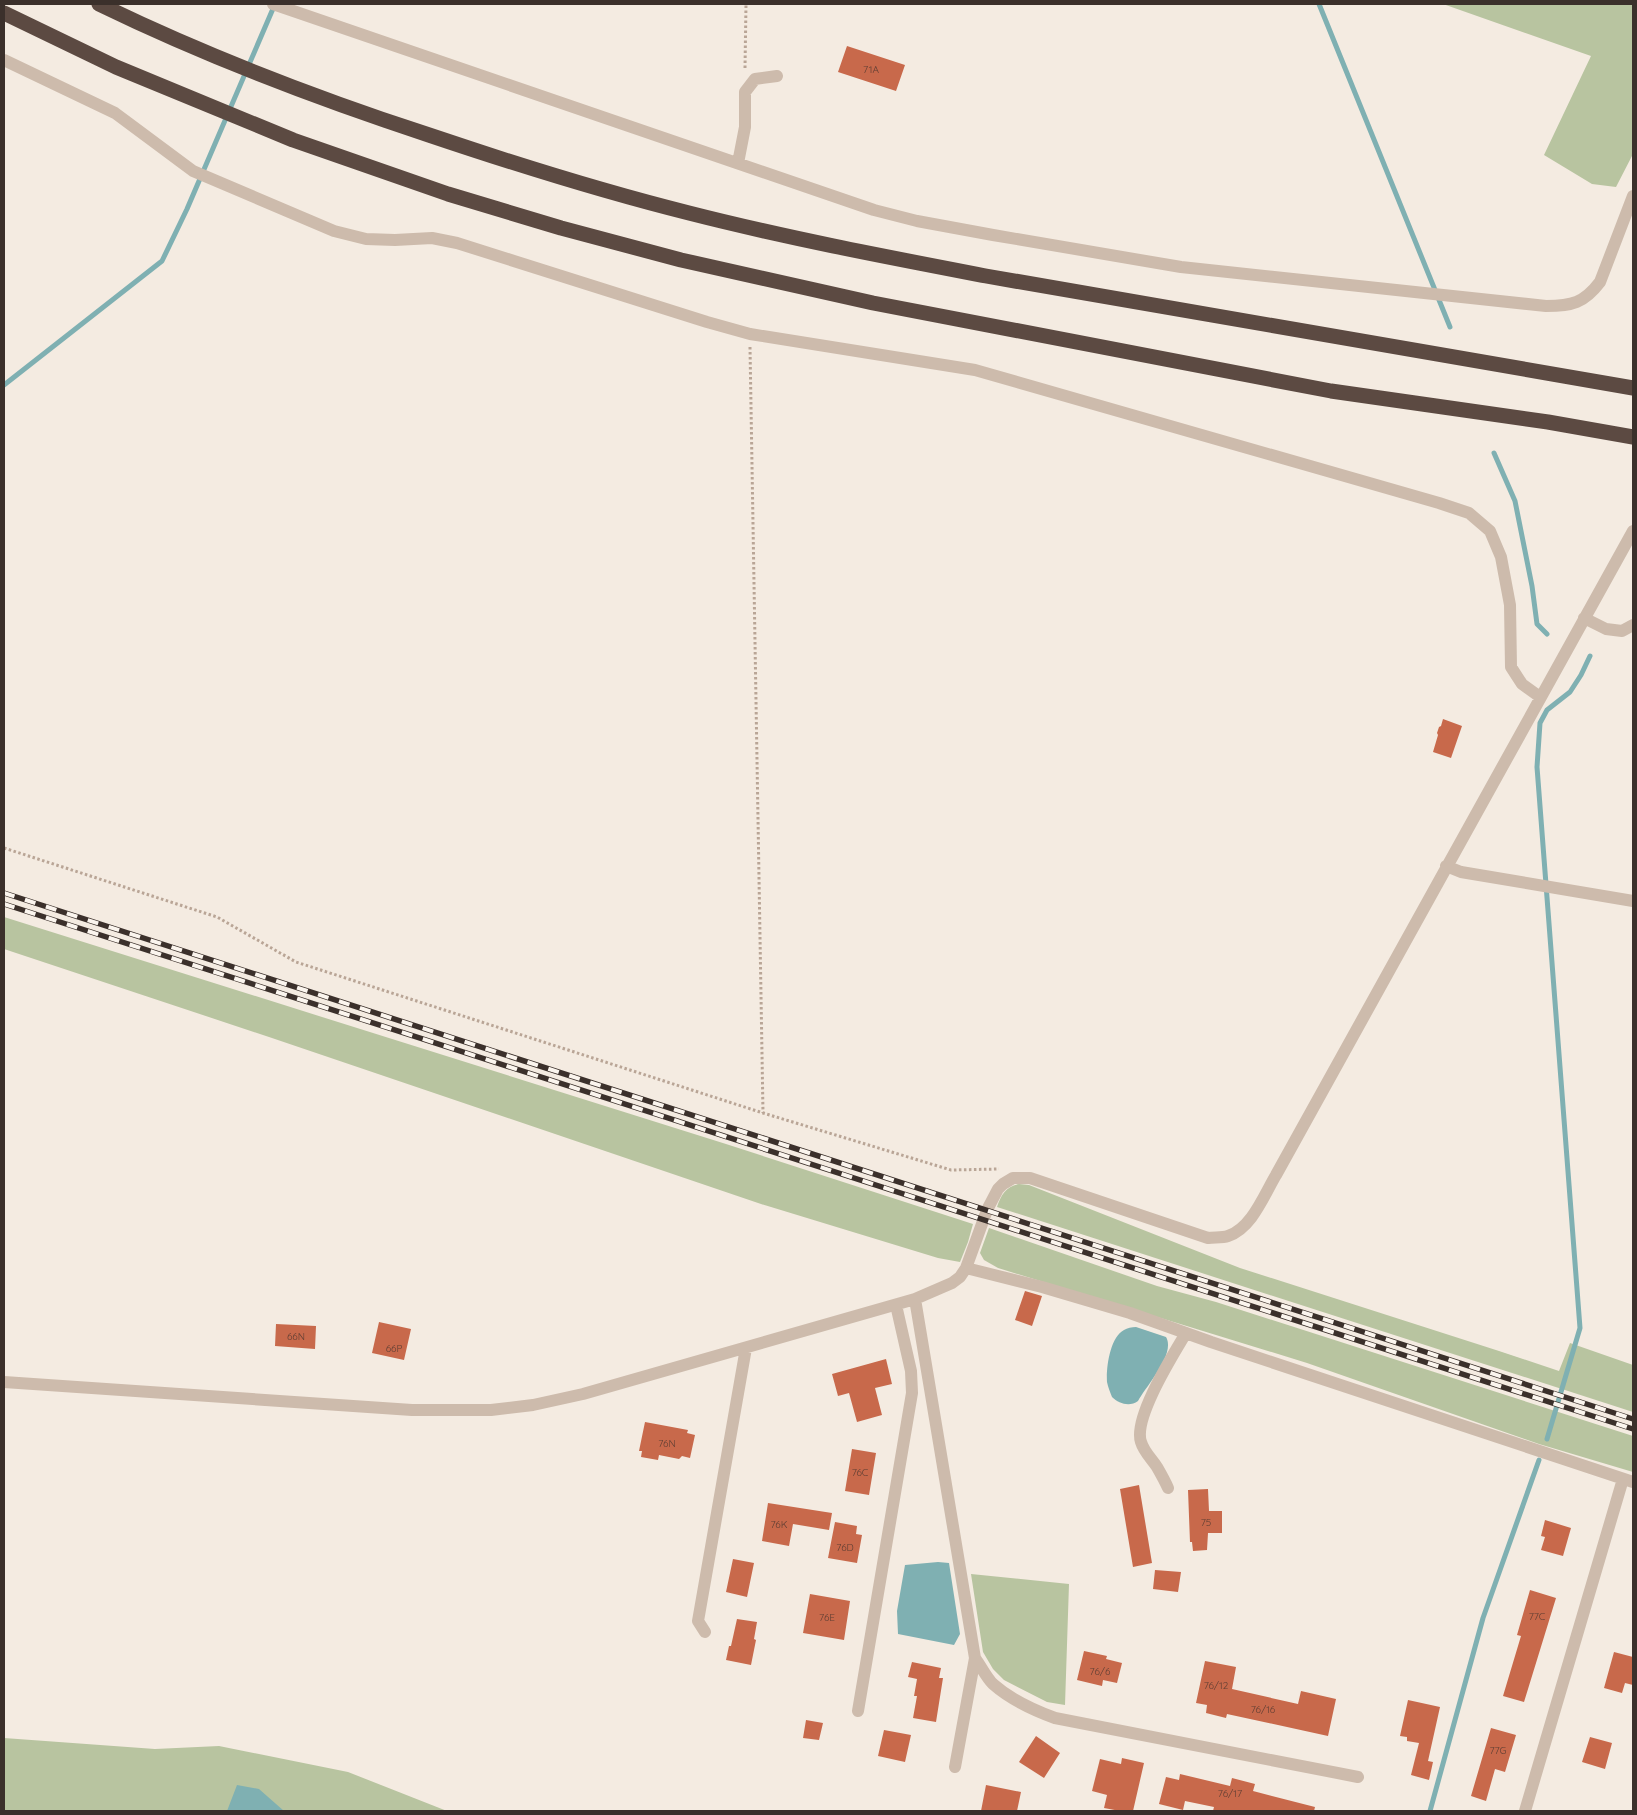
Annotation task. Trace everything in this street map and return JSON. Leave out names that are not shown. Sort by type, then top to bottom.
[{"type":"highway","points":[[99,4],[235,65],[337,105],[506,161],[689,213],[771,232],[986,276],[1633,388]]},
{"type":"highway","points":[[4,13],[116,67],[212,108],[294,140],[448,194],[561,228],[681,260],[874,302],[1332,391],[1548,422],[1633,437]]},
{"type":"street","points":[[280,6],[874,210],[926,222],[1182,267],[1422,294],[1546,306],[1564,306],[1581,302],[1592,293],[1600,282],[1633,196]]},
{"type":"street","points":[[4,60],[115,112],[193,171],[334,231],[366,239],[432,238],[457,243],[750,334],[974,370],[1469,513],[1490,532],[1501,557],[1510,605],[1511,667],[1522,684],[1540,697]]},
{"type":"street","points":[[738,164],[745,127],[745,92],[755,80],[777,76]]},
{"type":"street","points":[[4,1382],[412,1410],[491,1410],[532,1405],[583,1394],[896,1305],[952,1283],[966,1268],[990,1203],[1003,1184],[1013,1178],[1030,1178],[1208,1238],[1228,1236],[1241,1228],[1252,1217],[1633,531]]},
{"type":"street","points":[[1584,618],[1606,629],[1622,632],[1633,625]]},
{"type":"street","points":[[1446,866],[1461,872],[1633,901]]},
{"type":"street","points":[[966,1268],[1042,1287],[1130,1313],[1628,1481],[1525,1811]]},
{"type":"street","points":[[915,1299],[975,1658],[955,1767]]},
{"type":"street","points":[[858,1711],[912,1393],[911,1371],[896,1305]]},
{"type":"street","points":[[1168,1488],[1156,1466],[1144,1450],[1140,1438],[1140,1427],[1156,1388],[1186,1333]]},
{"type":"street","points":[[705,1632],[698,1621],[746,1348]]},
{"type":"street","points":[[975,1658],[992,1683],[1014,1699],[1036,1711],[1056,1718],[1358,1777]]},
{"type":"path","points":[[745,92],[746,4]]},
{"type":"path","points":[[750,334],[763,1114]]},
{"type":"path","points":[[4,848],[217,918],[296,962],[763,1114],[951,1170],[998,1169],[1010,1172],[1013,1178]]},
{"type":"green space","points":[[1443,4],[1633,4],[1633,154],[1616,187],[1592,184],[1544,155],[1591,56]]},
{"type":"green space","points":[[4,917],[726,1144],[973,1224],[968,1242],[960,1262],[938,1258],[761,1204],[4,949]]},
{"type":"green space","points":[[1014,1185],[1029,1185],[1240,1268],[1559,1371],[1570,1343],[1633,1365],[1633,1412],[997,1207],[1005,1192]]},
{"type":"green space","points":[[989,1228],[1157,1286],[1216,1302],[1633,1436],[1633,1472],[1539,1444],[1307,1363],[998,1268],[984,1260],[980,1253]]},
{"type":"green space","points":[[971,1574],[1069,1584],[1065,1705],[1047,1702],[1004,1680],[993,1669],[983,1652]]},
{"type":"green space","points":[[4,1738],[155,1749],[219,1746],[348,1772],[447,1811],[4,1811]]},
{"type":"water","points":[[1131,1327],[1166,1337],[1168,1344],[1167,1352],[1159,1370],[1138,1401],[1132,1404],[1125,1404],[1112,1397],[1107,1382],[1108,1361],[1112,1346],[1119,1334]]},
{"type":"water","points":[[949,1563],[960,1634],[954,1645],[898,1634],[897,1611],[905,1565]]},
{"type":"water","points":[[237,1785],[259,1789],[284,1811],[227,1811]]},
{"type":"building","points":[[847,46],[905,65],[896,91],[838,72]]},
{"type":"building","points":[[1443,719],[1462,726],[1451,758],[1433,752],[1437,733]]},
{"type":"building","points":[[1025,1291],[1042,1296],[1032,1326],[1015,1320]]},
{"type":"building","points":[[379,1322],[411,1329],[404,1360],[372,1353]]},
{"type":"building","points":[[276,1324],[316,1326],[315,1349],[275,1346]]},
{"type":"building","points":[[886,1359],[892,1384],[875,1388],[882,1415],[857,1422],[849,1393],[838,1396],[832,1374]]},
{"type":"building","points":[[645,1422],[688,1430],[687,1433],[695,1435],[690,1458],[682,1456],[679,1459],[659,1455],[658,1460],[641,1457],[642,1451],[639,1451]]},
{"type":"building","points":[[852,1449],[876,1453],[869,1495],[845,1491]]},
{"type":"building","points":[[1139,1485],[1152,1563],[1133,1567],[1120,1489]]},
{"type":"building","points":[[1208,1489],[1209,1511],[1222,1511],[1222,1533],[1208,1533],[1207,1550],[1193,1551],[1192,1542],[1190,1542],[1188,1490]]},
{"type":"building","points":[[768,1503],[832,1513],[829,1530],[793,1524],[789,1546],[762,1541]]},
{"type":"building","points":[[1545,1520],[1571,1528],[1563,1556],[1541,1550],[1545,1537],[1541,1536]]},
{"type":"building","points":[[835,1522],[857,1526],[856,1534],[862,1535],[857,1563],[828,1558]]},
{"type":"building","points":[[733,1559],[754,1563],[747,1597],[726,1592]]},
{"type":"building","points":[[1155,1570],[1181,1572],[1178,1592],[1153,1589]]},
{"type":"building","points":[[1530,1590],[1556,1598],[1524,1702],[1503,1696],[1521,1636],[1517,1635]]},
{"type":"building","points":[[810,1594],[850,1601],[844,1640],[803,1633]]},
{"type":"building","points":[[737,1619],[757,1622],[751,1665],[726,1660]]},
{"type":"building","points":[[1084,1651],[1107,1656],[1106,1659],[1122,1663],[1117,1683],[1103,1680],[1102,1686],[1077,1680]]},
{"type":"building","points":[[1614,1652],[1633,1657],[1633,1685],[1625,1683],[1622,1693],[1604,1688]]},
{"type":"building","points":[[1205,1661],[1236,1667],[1232,1689],[1298,1704],[1301,1691],[1336,1699],[1328,1736],[1227,1714],[1226,1718],[1206,1713],[1207,1705],[1196,1703]]},
{"type":"building","points":[[912,1662],[941,1668],[939,1678],[943,1678],[936,1722],[913,1718],[917,1696],[914,1696],[917,1679],[908,1677]]},
{"type":"building","points":[[1408,1700],[1440,1707],[1428,1761],[1433,1762],[1429,1780],[1411,1775],[1419,1743],[1407,1741],[1407,1737],[1400,1736]]},
{"type":"building","points":[[806,1720],[823,1723],[819,1740],[803,1738]]},
{"type":"building","points":[[1491,1728],[1516,1735],[1505,1772],[1495,1769],[1486,1801],[1471,1796]]},
{"type":"building","points":[[884,1730],[911,1735],[905,1762],[878,1756]]},
{"type":"building","points":[[1036,1736],[1060,1753],[1044,1778],[1019,1762]]},
{"type":"building","points":[[1590,1737],[1612,1743],[1605,1769],[1582,1762]]},
{"type":"building","points":[[1122,1758],[1144,1763],[1133,1811],[1104,1808],[1107,1795],[1092,1791],[1100,1759],[1121,1764]]},
{"type":"building","points":[[1180,1774],[1230,1786],[1232,1778],[1255,1784],[1253,1791],[1315,1807],[1314,1811],[1213,1811],[1214,1807],[1185,1801],[1183,1810],[1159,1804],[1166,1777],[1179,1780]]},
{"type":"building","points":[[986,1785],[1021,1792],[1017,1811],[981,1811]]},
{"type":"waterway","points":[[4,385],[162,261],[187,209],[275,4]]},
{"type":"waterway","points":[[1319,4],[1450,327]]},
{"type":"waterway","points":[[1494,453],[1515,501],[1532,586],[1537,624],[1547,634]]},
{"type":"waterway","points":[[1547,1439],[1580,1328],[1537,767],[1540,723],[1547,710],[1570,692],[1590,656]]},
{"type":"waterway","points":[[1430,1811],[1483,1618],[1539,1460]]},
{"type":"railway","points":[[4,893],[1633,1419]]},
{"type":"railway","points":[[4,904],[1633,1429]]}]
